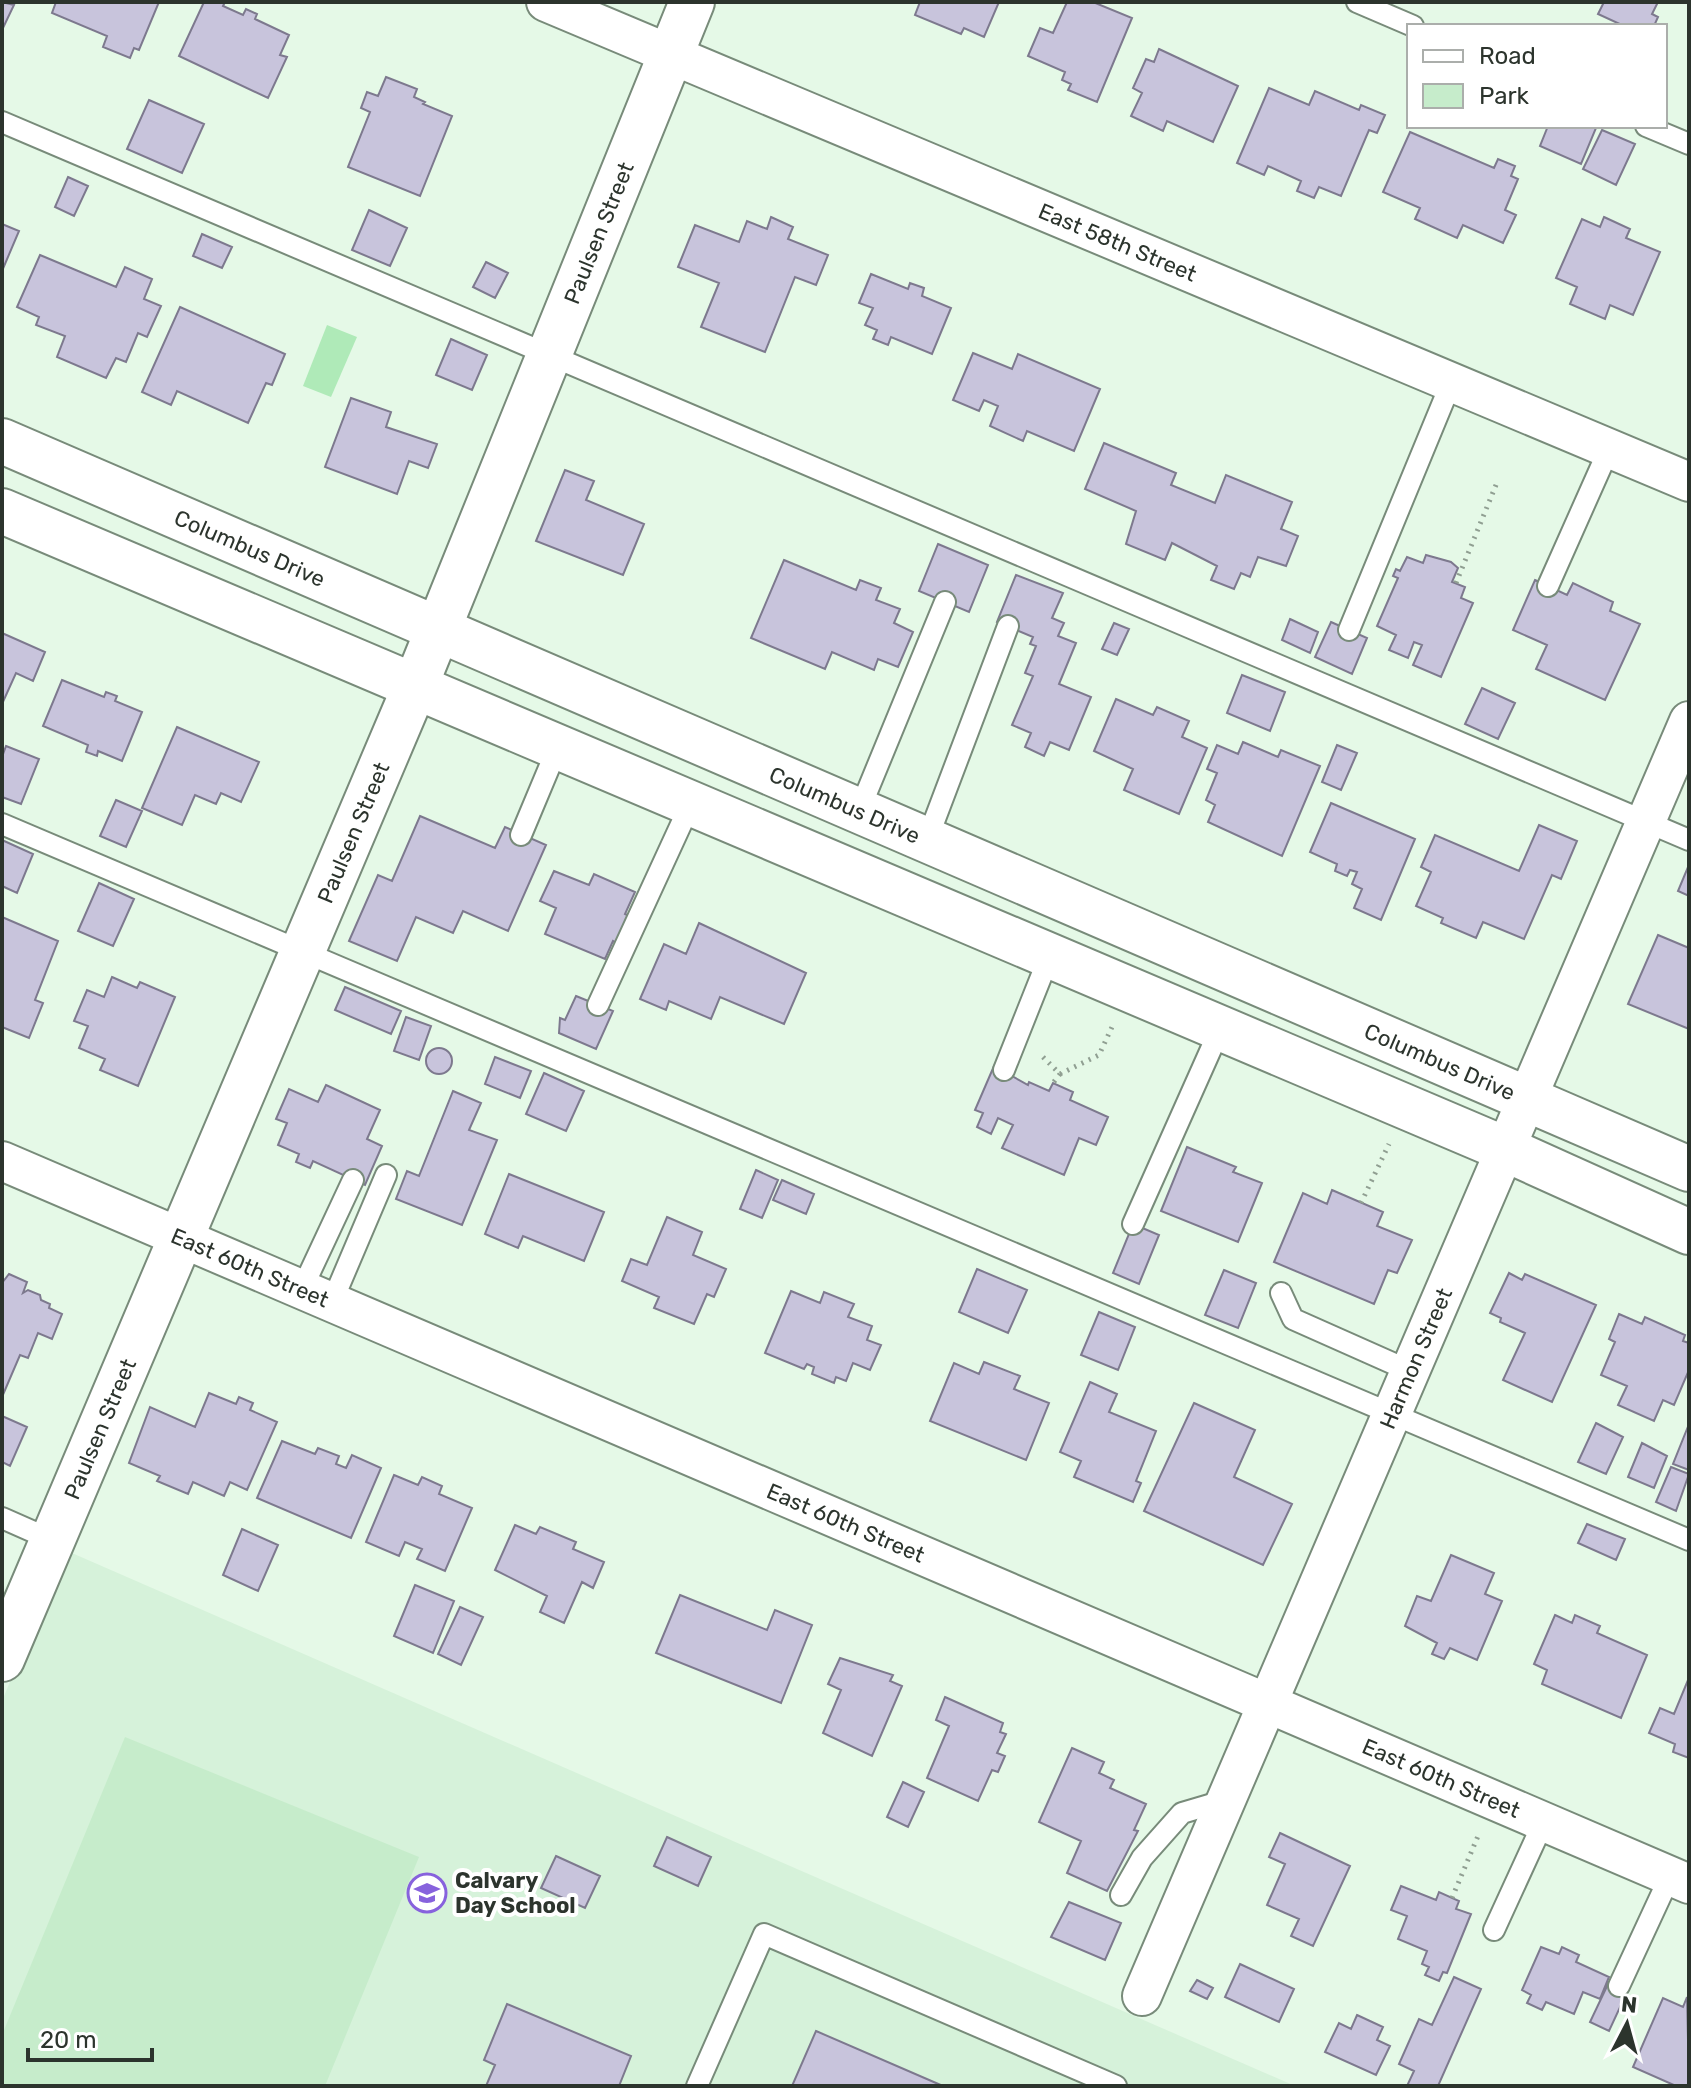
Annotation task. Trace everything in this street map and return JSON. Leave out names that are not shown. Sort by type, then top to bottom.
[{"type":"street","name":"East 58th Street","points":[[546,2],[1689,482]]},
{"type":"street","name":"Paulsen Street","points":[[2,1659],[414,689],[692,2]]},
{"type":"street","name":"Columbus Drive","points":[[2,441],[1689,1169]]},
{"type":"street","points":[[2,511],[414,689],[1505,1149],[1689,1232]]},
{"type":"street","name":"Harmon Street","points":[[1142,1996],[1689,721]]},
{"type":"street","name":"East 60th Street","points":[[2,1161],[1679,1880]]},
{"type":"lane","points":[[1357,2],[1408,24]]},
{"type":"lane","points":[[2,122],[1689,840]]},
{"type":"lane","points":[[1651,128],[1689,144]]},
{"type":"lane","points":[[1349,630],[1451,383]]},
{"type":"lane","points":[[1548,586],[1609,449]]},
{"type":"lane","points":[[859,811],[945,602]]},
{"type":"lane","points":[[927,840],[1008,626]]},
{"type":"lane","points":[[521,835],[557,749]]},
{"type":"lane","points":[[598,1005],[690,805]]},
{"type":"lane","points":[[2,824],[1689,1540]]},
{"type":"lane","points":[[1004,1070],[1049,957]]},
{"type":"lane","points":[[1133,1224],[1220,1029]]},
{"type":"lane","points":[[317,1296],[386,1175]]},
{"type":"lane","points":[[317,1296],[353,1180]]},
{"type":"lane","points":[[1281,1293],[1293,1319],[1410,1371]]},
{"type":"lane","points":[[2,1518],[52,1540]]},
{"type":"lane","points":[[1121,1895],[1142,1858],[1182,1813],[1226,1800]]},
{"type":"lane","points":[[1494,1930],[1544,1821]]},
{"type":"lane","points":[[1619,1986],[1679,1880]]},
{"type":"lane","points":[[697,2086],[764,1934],[1116,2086]]},
{"type":"path","points":[[1456,583],[1498,480]]},
{"type":"path","points":[[1060,1074],[1099,1055],[1128,990]]},
{"type":"path","points":[[1361,1203],[1406,1107]]},
{"type":"path","points":[[1452,1898],[1493,1799]]},
{"type":"shaded area","points":[[327,325],[357,337],[331,397],[303,386]]},
{"type":"shaded area","name":"Calvary Day School","points":[[65,1550],[1295,2086],[2,2086],[2,1701]]},
{"type":"green space","points":[[125,1737],[419,1857],[325,2086],[2,2086],[2,2035]]},
{"type":"building","points":[[2,2],[14,5],[2,30]]},
{"type":"building","points":[[56,2],[159,2],[139,50],[134,48],[130,58],[103,47],[107,36],[52,13]]},
{"type":"building","points":[[204,2],[225,2],[223,6],[243,15],[246,9],[257,14],[255,19],[289,35],[280,55],[287,57],[268,98],[179,56]]},
{"type":"building","points":[[920,2],[999,2],[984,37],[964,28],[961,34],[915,15]]},
{"type":"building","points":[[1067,2],[1093,2],[1132,18],[1097,102],[1068,90],[1071,84],[1062,80],[1065,72],[1028,56],[1040,28],[1053,33]]},
{"type":"building","points":[[1604,2],[1658,2],[1652,14],[1658,17],[1655,24],[1620,24],[1598,14]]},
{"type":"building","points":[[1159,49],[1238,86],[1213,142],[1167,121],[1163,131],[1131,116],[1142,93],[1133,88],[1146,59],[1154,62]]},
{"type":"building","points":[[386,77],[417,89],[414,97],[425,102],[423,104],[452,116],[420,196],[348,167],[370,112],[361,108],[367,92],[378,96]]},
{"type":"building","points":[[1269,88],[1309,105],[1315,91],[1359,110],[1361,105],[1385,115],[1377,133],[1369,130],[1341,196],[1319,187],[1314,198],[1297,191],[1301,181],[1268,166],[1264,175],[1237,163]]},
{"type":"building","points":[[149,100],[204,124],[182,173],[127,149]]},
{"type":"building","points":[[1547,128],[1596,128],[1581,164],[1540,146]]},
{"type":"building","points":[[1602,130],[1635,144],[1616,185],[1583,169]]},
{"type":"building","points":[[1410,132],[1494,168],[1498,159],[1515,166],[1511,176],[1518,179],[1505,210],[1516,215],[1503,243],[1463,225],[1457,238],[1415,219],[1420,208],[1383,192]]},
{"type":"building","points":[[68,177],[88,186],[74,216],[55,207]]},
{"type":"building","points":[[369,210],[407,228],[390,266],[352,250]]},
{"type":"building","points":[[771,217],[793,227],[788,239],[828,255],[816,285],[795,277],[765,352],[701,327],[719,283],[678,267],[695,225],[739,242],[747,221],[767,229]]},
{"type":"building","points":[[1604,217],[1630,229],[1626,238],[1660,252],[1633,315],[1610,305],[1605,319],[1570,304],[1577,287],[1556,278],[1582,219],[1600,227]]},
{"type":"building","points":[[2,224],[19,231],[2,271]]},
{"type":"building","points":[[202,234],[232,247],[222,268],[193,256]]},
{"type":"building","points":[[40,255],[116,287],[125,267],[152,279],[144,299],[161,306],[147,337],[138,333],[126,362],[116,358],[106,378],[57,357],[65,336],[36,325],[39,317],[17,307]]},
{"type":"building","points":[[486,262],[508,273],[495,298],[473,287]]},
{"type":"building","points":[[871,274],[908,289],[910,283],[924,288],[922,296],[951,308],[932,354],[891,337],[888,345],[873,339],[877,330],[865,325],[873,308],[859,303]]},
{"type":"building","points":[[180,307],[285,354],[272,385],[266,383],[248,423],[177,391],[171,405],[142,392]]},
{"type":"building","points":[[451,339],[487,355],[472,390],[436,375]]},
{"type":"building","points":[[973,353],[1012,369],[1018,354],[1100,389],[1074,451],[1027,431],[1023,441],[990,426],[998,406],[984,400],[979,411],[953,400]]},
{"type":"building","points":[[351,398],[391,412],[386,427],[437,444],[428,468],[409,461],[397,494],[325,467]]},
{"type":"building","points":[[1104,443],[1176,473],[1171,485],[1215,503],[1226,475],[1292,502],[1281,529],[1298,536],[1286,566],[1258,557],[1250,577],[1241,573],[1234,589],[1211,580],[1217,566],[1172,543],[1165,560],[1126,544],[1136,511],[1085,489]]},
{"type":"building","points":[[565,470],[594,481],[586,500],[644,524],[623,575],[536,541]]},
{"type":"building","points":[[938,544],[988,565],[969,612],[919,591]]},
{"type":"building","points":[[1426,555],[1451,562],[1458,568],[1452,582],[1465,587],[1461,598],[1473,603],[1441,677],[1413,665],[1422,645],[1414,642],[1408,658],[1389,650],[1396,635],[1377,626],[1398,578],[1393,576],[1396,569],[1400,571],[1407,557],[1423,563]]},
{"type":"building","points":[[784,560],[856,590],[860,580],[881,588],[876,600],[900,609],[894,623],[913,632],[898,667],[878,659],[874,670],[832,652],[825,669],[751,638]]},
{"type":"building","points":[[1016,575],[1063,593],[1052,618],[1064,623],[1058,636],[1076,643],[1059,684],[1091,697],[1069,750],[1050,742],[1044,756],[1025,747],[1031,733],[1012,725],[1033,676],[1025,673],[1036,646],[1030,644],[1033,637],[997,622]]},
{"type":"building","points":[[1535,580],[1567,595],[1573,583],[1613,602],[1610,611],[1640,624],[1605,700],[1536,669],[1547,645],[1513,630]]},
{"type":"building","points":[[1290,619],[1318,632],[1310,653],[1282,640]]},
{"type":"building","points":[[1331,622],[1367,638],[1352,674],[1315,657]]},
{"type":"building","points":[[1114,623],[1129,629],[1117,655],[1102,649]]},
{"type":"building","points":[[2,633],[45,652],[33,681],[16,673],[2,704]]},
{"type":"building","points":[[1242,675],[1285,692],[1270,731],[1227,713]]},
{"type":"building","points":[[62,680],[104,697],[106,692],[117,696],[115,701],[142,712],[122,761],[98,751],[97,756],[86,752],[88,745],[43,726]]},
{"type":"building","points":[[1482,688],[1515,703],[1498,739],[1465,724]]},
{"type":"building","points":[[1116,699],[1153,715],[1157,707],[1189,721],[1182,737],[1207,748],[1179,814],[1124,790],[1133,769],[1094,751]]},
{"type":"building","points":[[177,727],[259,762],[241,802],[221,793],[216,804],[195,795],[182,825],[142,808]]},
{"type":"building","points":[[1243,742],[1278,757],[1281,750],[1320,766],[1282,856],[1208,822],[1215,805],[1206,800],[1217,773],[1207,769],[1217,745],[1238,754]]},
{"type":"building","points":[[1337,745],[1357,753],[1341,790],[1322,782]]},
{"type":"building","points":[[6,746],[39,759],[21,804],[2,797],[2,757]]},
{"type":"building","points":[[116,800],[142,811],[126,847],[100,836]]},
{"type":"building","points":[[1331,803],[1415,839],[1381,920],[1354,908],[1362,889],[1352,884],[1357,872],[1350,870],[1347,876],[1335,871],[1337,864],[1310,852]]},
{"type":"building","points":[[420,816],[495,848],[505,827],[546,845],[508,931],[463,911],[453,933],[416,917],[397,961],[349,941],[378,875],[392,881]]},
{"type":"building","points":[[1539,825],[1577,841],[1561,879],[1552,875],[1524,939],[1483,922],[1476,938],[1441,923],[1443,918],[1416,906],[1431,872],[1421,867],[1435,835],[1519,871]]},
{"type":"building","points":[[2,840],[33,854],[17,893],[2,886]]},
{"type":"building","points":[[1689,868],[1689,896],[1678,891]]},
{"type":"building","points":[[554,871],[589,885],[594,874],[635,892],[625,914],[633,918],[620,945],[613,941],[605,959],[545,934],[556,908],[540,901]]},
{"type":"building","points":[[99,883],[134,899],[113,946],[78,931]]},
{"type":"building","points":[[2,917],[58,941],[35,1000],[43,1003],[29,1038],[2,1027]]},
{"type":"building","points":[[699,923],[806,973],[784,1024],[720,997],[711,1019],[669,1001],[666,1010],[640,999],[664,944],[686,954]]},
{"type":"building","points":[[1658,935],[1689,948],[1689,1029],[1628,1004]]},
{"type":"building","points":[[112,977],[137,988],[140,982],[175,997],[138,1086],[100,1070],[105,1059],[79,1048],[88,1026],[74,1021],[87,990],[104,997]]},
{"type":"building","points":[[345,987],[401,1011],[391,1034],[335,1010]]},
{"type":"building","points":[[576,996],[613,1011],[596,1049],[559,1033],[560,1018],[565,1020]]},
{"type":"building","points":[[406,1017],[431,1026],[419,1060],[394,1051]]},
{"type":"building","points":[[439,1048],[448,1052],[452,1061],[448,1070],[439,1074],[430,1070],[426,1061],[430,1052]]},
{"type":"building","points":[[495,1057],[531,1071],[520,1098],[485,1084]]},
{"type":"building","points":[[994,1066],[1028,1085],[1029,1082],[1049,1091],[1053,1083],[1073,1092],[1070,1100],[1108,1117],[1096,1145],[1079,1138],[1064,1175],[1002,1148],[1013,1125],[998,1118],[991,1134],[977,1127],[983,1113],[975,1110]]},
{"type":"building","points":[[544,1073],[584,1091],[566,1131],[526,1114]]},
{"type":"building","points":[[326,1085],[380,1110],[367,1139],[382,1146],[365,1185],[313,1161],[310,1168],[296,1162],[299,1154],[278,1145],[287,1123],[276,1119],[289,1089],[318,1102]]},
{"type":"building","points":[[453,1091],[481,1103],[469,1130],[497,1140],[462,1225],[396,1199],[407,1171],[419,1176]]},
{"type":"building","points":[[1187,1147],[1236,1167],[1233,1172],[1262,1183],[1238,1242],[1161,1211]]},
{"type":"building","points":[[756,1170],[778,1180],[762,1218],[740,1209]]},
{"type":"building","points":[[509,1174],[604,1212],[584,1261],[523,1236],[518,1248],[485,1234]]},
{"type":"building","points":[[782,1180],[814,1194],[806,1214],[773,1200]]},
{"type":"building","points":[[1332,1190],[1383,1212],[1377,1226],[1412,1240],[1397,1273],[1388,1270],[1374,1304],[1274,1262],[1303,1193],[1327,1204]]},
{"type":"building","points":[[667,1217],[702,1232],[693,1255],[726,1269],[714,1297],[707,1294],[694,1324],[654,1308],[659,1297],[622,1281],[631,1259],[647,1265]]},
{"type":"building","points":[[1133,1224],[1159,1235],[1139,1284],[1113,1273]]},
{"type":"building","points":[[977,1269],[1027,1290],[1008,1333],[959,1312]]},
{"type":"building","points":[[1224,1270],[1256,1283],[1238,1328],[1205,1315]]},
{"type":"building","points":[[1509,1273],[1522,1280],[1525,1274],[1596,1305],[1552,1402],[1503,1380],[1525,1333],[1500,1322],[1501,1318],[1490,1313]]},
{"type":"building","points":[[9,1274],[27,1282],[23,1293],[28,1290],[40,1295],[41,1300],[50,1304],[49,1308],[62,1314],[52,1339],[38,1333],[28,1358],[20,1355],[2,1397],[2,1283]]},
{"type":"building","points":[[791,1291],[820,1303],[824,1292],[854,1304],[848,1317],[872,1326],[867,1340],[881,1345],[870,1370],[853,1363],[846,1381],[836,1377],[834,1383],[812,1374],[814,1367],[807,1364],[804,1369],[765,1353]]},
{"type":"building","points":[[1099,1312],[1135,1327],[1118,1370],[1081,1355]]},
{"type":"building","points":[[1619,1314],[1642,1324],[1645,1317],[1685,1335],[1683,1341],[1689,1343],[1689,1370],[1674,1405],[1663,1400],[1654,1421],[1618,1405],[1627,1386],[1601,1375],[1615,1342],[1609,1339]]},
{"type":"building","points":[[984,1362],[1020,1376],[1014,1389],[1049,1403],[1026,1460],[930,1421],[954,1363],[979,1374]]},
{"type":"building","points":[[1090,1382],[1117,1394],[1109,1412],[1156,1431],[1136,1481],[1141,1483],[1133,1502],[1074,1477],[1081,1461],[1060,1452]]},
{"type":"building","points":[[209,1393],[236,1404],[239,1397],[253,1403],[250,1410],[277,1422],[247,1490],[230,1482],[224,1496],[193,1482],[188,1494],[157,1481],[160,1476],[129,1463],[150,1407],[195,1427]]},
{"type":"building","points":[[1194,1403],[1255,1430],[1234,1477],[1292,1504],[1263,1565],[1144,1511]]},
{"type":"building","points":[[2,1416],[27,1427],[10,1466],[2,1462]]},
{"type":"building","points":[[1596,1423],[1623,1437],[1606,1474],[1578,1462]]},
{"type":"building","points":[[1689,1424],[1689,1470],[1673,1464]]},
{"type":"building","points":[[282,1441],[315,1454],[318,1448],[339,1456],[336,1464],[346,1468],[352,1455],[381,1468],[351,1538],[257,1498]]},
{"type":"building","points":[[1642,1443],[1667,1456],[1654,1488],[1628,1477]]},
{"type":"building","points":[[1671,1467],[1689,1474],[1676,1511],[1656,1502]]},
{"type":"building","points":[[394,1475],[418,1485],[422,1477],[442,1486],[439,1494],[472,1508],[445,1571],[417,1559],[422,1549],[405,1542],[399,1556],[366,1542]]},
{"type":"building","points":[[1587,1524],[1625,1539],[1616,1560],[1578,1543]]},
{"type":"building","points":[[515,1525],[536,1534],[540,1527],[576,1542],[573,1549],[604,1562],[593,1588],[582,1582],[564,1623],[540,1612],[547,1596],[495,1570]]},
{"type":"building","points":[[242,1529],[278,1545],[258,1591],[223,1575]]},
{"type":"building","points":[[1451,1555],[1494,1573],[1485,1594],[1502,1601],[1477,1660],[1450,1648],[1444,1659],[1432,1654],[1437,1643],[1405,1626],[1417,1596],[1431,1601]]},
{"type":"building","points":[[415,1585],[454,1601],[433,1653],[394,1636]]},
{"type":"building","points":[[680,1595],[767,1630],[775,1610],[812,1625],[781,1703],[656,1653]]},
{"type":"building","points":[[460,1607],[483,1617],[461,1665],[438,1654]]},
{"type":"building","points":[[1555,1615],[1572,1623],[1575,1615],[1600,1626],[1597,1633],[1647,1655],[1621,1718],[1542,1684],[1547,1670],[1534,1664]]},
{"type":"building","points":[[840,1658],[893,1675],[890,1681],[902,1686],[872,1756],[823,1733],[841,1690],[828,1684]]},
{"type":"building","points":[[1688,1680],[1689,1758],[1673,1752],[1675,1744],[1649,1733],[1660,1708],[1674,1714]]},
{"type":"building","points":[[945,1697],[1003,1723],[1000,1732],[1006,1734],[997,1753],[1005,1756],[998,1772],[992,1770],[978,1801],[927,1778],[949,1726],[936,1720]]},
{"type":"building","points":[[1072,1748],[1104,1762],[1099,1773],[1114,1780],[1110,1788],[1146,1804],[1134,1830],[1138,1831],[1107,1891],[1067,1873],[1081,1841],[1039,1822]]},
{"type":"building","points":[[903,1782],[924,1792],[908,1827],[887,1817]]},
{"type":"building","points":[[1280,1833],[1350,1866],[1313,1946],[1291,1936],[1299,1919],[1267,1905],[1285,1864],[1269,1857]]},
{"type":"building","points":[[667,1837],[711,1857],[698,1886],[654,1866]]},
{"type":"building","points":[[556,1856],[600,1876],[585,1908],[541,1888]]},
{"type":"building","points":[[1401,1886],[1436,1900],[1439,1892],[1459,1901],[1456,1909],[1471,1914],[1447,1973],[1443,1972],[1439,1981],[1425,1975],[1429,1967],[1422,1964],[1427,1951],[1398,1939],[1407,1916],[1391,1910]]},
{"type":"building","points":[[1069,1902],[1121,1923],[1105,1960],[1051,1937]]},
{"type":"building","points":[[1541,1947],[1559,1954],[1562,1947],[1579,1955],[1576,1962],[1609,1977],[1600,1999],[1583,1992],[1574,2014],[1546,2002],[1542,2010],[1527,2003],[1531,1995],[1522,1990]]},
{"type":"building","points":[[1240,1964],[1294,1989],[1279,2022],[1225,1997]]},
{"type":"building","points":[[1454,1977],[1481,1989],[1438,2086],[1407,2086],[1414,2071],[1399,2064],[1419,2019],[1432,2025]]},
{"type":"building","points":[[1197,1980],[1213,1988],[1207,1999],[1190,1991]]},
{"type":"building","points":[[1609,1982],[1628,1990],[1609,2031],[1590,2022]]},
{"type":"building","points":[[1687,1997],[1689,2082],[1687,2086],[1676,2086],[1633,2067],[1663,1998],[1683,2007]]},
{"type":"building","points":[[507,2004],[631,2056],[619,2086],[486,2086],[495,2065],[484,2060]]},
{"type":"building","points":[[1357,2015],[1383,2027],[1377,2040],[1390,2046],[1376,2075],[1325,2052],[1339,2023],[1351,2029]]},
{"type":"building","points":[[816,2031],[943,2086],[792,2086]]},
{"type":"place","name":"Calvary Day School","points":[[427,1893]]}]
